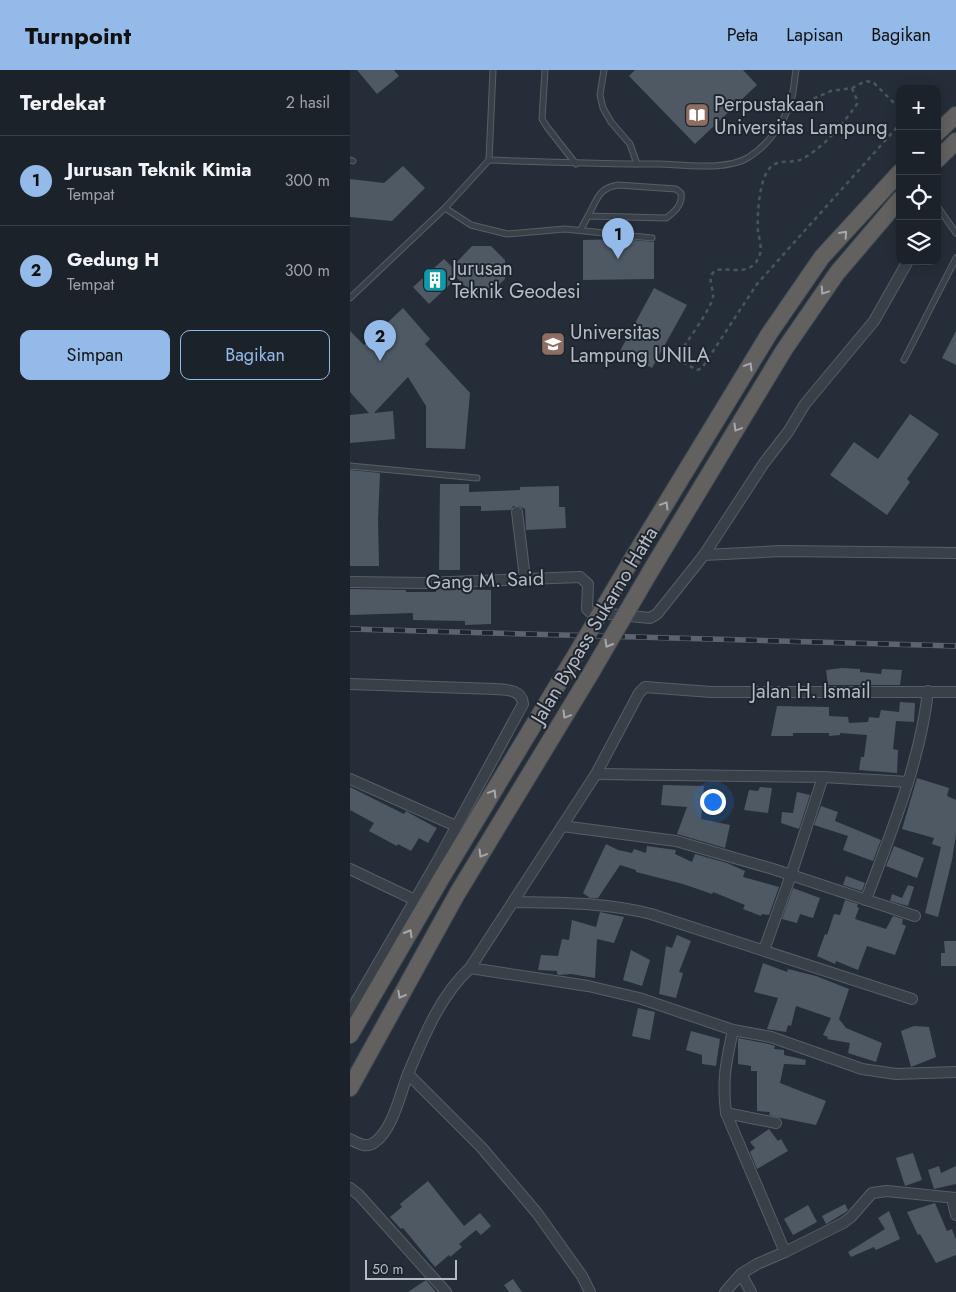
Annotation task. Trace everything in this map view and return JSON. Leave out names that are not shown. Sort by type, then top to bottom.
[{"type":"highway","points":[[940,130],[956,114]]},
{"type":"highway","points":[[941,156],[956,141]]},
{"type":"highway","name":"Jalan Bypass Sukarno Hatta","points":[[350,1035],[442,877],[769,334],[822,257],[897,175]]},
{"type":"highway","name":"Jalan Bypass Sukarno Hatta","points":[[350,1088],[457,894],[784,350],[837,272],[896,204]]},
{"type":"street","points":[[704,555],[764,463],[788,432],[806,404],[874,321],[906,265]]},
{"type":"street","points":[[517,512],[525,578]]},
{"type":"street","points":[[704,555],[782,551],[956,553]]},
{"type":"street","name":"Gang M. Said","points":[[350,582],[424,583],[580,577],[588,584],[587,609],[590,612],[650,618],[654,617],[704,555]]},
{"type":"street","points":[[350,684],[495,689],[514,691],[523,700],[522,707],[415,900],[350,1012]]},
{"type":"street","name":"Jalan H. Ismail","points":[[596,774],[645,687],[711,692],[956,692]]},
{"type":"street","points":[[866,900],[908,782],[923,727],[928,691]]},
{"type":"street","points":[[350,1139],[366,1146],[374,1143],[389,1124],[408,1074],[441,1003],[451,988],[470,968],[596,774],[823,777],[908,782]]},
{"type":"street","points":[[764,950],[823,777]]},
{"type":"street","points":[[350,779],[456,826]]},
{"type":"street","points":[[562,826],[676,841],[791,875],[915,916]]},
{"type":"street","points":[[351,871],[415,900]]},
{"type":"street","points":[[513,902],[587,903],[652,914],[912,999]]},
{"type":"street","points":[[470,968],[607,990],[639,998],[733,1030],[771,1037],[862,1070],[896,1074],[956,1072]]},
{"type":"street","points":[[733,1030],[724,1072],[726,1113],[785,1252]]},
{"type":"street","points":[[408,1074],[482,1148],[537,1214],[582,1276],[590,1292]]},
{"type":"street","points":[[726,1113],[776,1123]]},
{"type":"street","points":[[350,1188],[359,1195],[446,1292]]},
{"type":"street","points":[[725,1292],[740,1274],[757,1264],[843,1223],[851,1217],[872,1193],[887,1191],[954,1198],[956,1215]]},
{"type":"street","points":[[740,1274],[751,1292]]},
{"type":"lane","points":[[350,298],[445,208],[489,160],[492,70]]},
{"type":"lane","points":[[545,70],[542,119],[546,127],[576,164]]},
{"type":"lane","points":[[604,70],[600,94],[603,108],[611,122],[630,144],[637,164]]},
{"type":"lane","points":[[489,160],[576,164],[712,165],[739,162],[748,158],[760,148],[782,120],[791,103],[796,70]]},
{"type":"lane","points":[[581,229],[588,216],[602,191],[610,186],[676,189],[682,193],[682,200],[674,213],[666,218],[588,216]]},
{"type":"lane","points":[[445,208],[471,225],[507,234],[581,229],[652,238]]},
{"type":"lane","points":[[941,212],[956,233]]},
{"type":"lane","points":[[904,360],[956,258]]},
{"type":"lane","points":[[350,466],[478,478]]},
{"type":"path","points":[[786,112],[831,90],[852,88],[863,82],[870,81],[896,105]]},
{"type":"path","points":[[852,88],[858,100],[857,104],[837,129],[803,159],[776,162],[767,171],[760,197],[758,230],[760,253],[757,260],[750,268],[743,270],[721,270],[712,274],[710,280],[713,296],[678,356],[679,360],[697,370],[702,368],[757,284],[896,128]]},
{"type":"building","points":[[357,70],[394,70],[399,76],[377,94]]},
{"type":"building","name":"Perpustakaan Universitas Lampung","points":[[635,70],[743,70],[757,85],[695,144],[629,76]]},
{"type":"building","points":[[403,166],[425,188],[392,221],[350,217],[350,179],[384,183]]},
{"type":"building","points":[[623,239],[654,242],[654,279],[583,280],[583,240]]},
{"type":"building","points":[[472,246],[491,246],[505,260],[505,279],[491,292],[472,293],[457,278],[429,304],[413,287],[444,259],[452,267]]},
{"type":"building","points":[[654,288],[687,305],[652,368],[620,351]]},
{"type":"building","points":[[403,308],[430,339],[425,344],[470,393],[465,449],[426,448],[426,406],[408,377],[374,413],[393,411],[395,439],[350,443],[350,415],[369,413],[350,392],[350,331],[364,345]]},
{"type":"building","points":[[956,331],[956,365],[942,358]]},
{"type":"building","points":[[910,414],[939,434],[907,479],[910,482],[887,515],[830,475],[854,442],[878,459]]},
{"type":"building","points":[[350,470],[380,473],[379,566],[350,566]]},
{"type":"building","points":[[440,484],[469,484],[469,492],[520,490],[520,487],[559,486],[559,507],[565,507],[566,528],[526,530],[525,509],[519,506],[513,506],[511,510],[481,511],[481,506],[460,506],[460,570],[439,570]]},
{"type":"building","points":[[350,589],[406,590],[406,592],[436,592],[436,589],[491,590],[491,624],[465,625],[465,621],[413,620],[413,613],[350,615]]},
{"type":"building","points":[[842,668],[860,669],[860,672],[881,674],[882,669],[902,670],[900,685],[828,685],[826,670]]},
{"type":"building","points":[[900,702],[915,703],[914,722],[896,721],[893,749],[898,750],[897,773],[859,770],[861,757],[864,757],[867,735],[840,733],[840,735],[829,736],[829,733],[793,733],[793,736],[771,736],[777,706],[829,707],[829,716],[848,717],[849,723],[868,722],[869,717],[879,718],[881,710],[899,712]]},
{"type":"building","points":[[917,778],[949,788],[947,796],[956,800],[956,834],[952,860],[938,917],[925,913],[941,847],[932,844],[934,838],[902,829]]},
{"type":"building","points":[[663,785],[704,786],[701,819],[730,825],[725,848],[677,834],[687,807],[661,805]]},
{"type":"building","points":[[350,787],[404,814],[406,811],[437,828],[428,843],[419,838],[411,851],[398,844],[397,846],[369,831],[374,823],[350,810]]},
{"type":"building","points":[[760,787],[772,788],[768,813],[744,810],[749,790],[758,791]]},
{"type":"building","points":[[797,792],[810,795],[799,829],[781,823],[782,812],[793,813]]},
{"type":"building","points":[[821,806],[838,812],[835,821],[881,840],[873,861],[843,850],[848,836],[814,825]]},
{"type":"building","points":[[606,844],[618,850],[632,853],[634,849],[646,853],[647,846],[676,850],[675,854],[692,862],[695,854],[727,863],[745,871],[743,877],[779,887],[769,915],[762,914],[761,916],[743,909],[745,905],[713,892],[712,894],[683,884],[636,872],[636,870],[620,865],[598,898],[590,898],[583,893]]},
{"type":"building","points":[[894,846],[924,858],[917,878],[886,866]]},
{"type":"building","points":[[846,876],[865,883],[862,891],[843,885]]},
{"type":"building","points":[[908,885],[914,887],[908,906],[890,901],[892,894],[902,898]]},
{"type":"building","points":[[793,888],[820,898],[813,918],[800,914],[797,923],[782,919]]},
{"type":"building","points":[[845,900],[858,904],[857,907],[859,908],[855,919],[886,929],[893,916],[903,919],[902,924],[906,926],[895,955],[867,946],[858,970],[836,961],[835,964],[817,956],[834,914],[840,915]]},
{"type":"building","points":[[600,912],[624,917],[614,943],[597,939],[595,978],[571,974],[559,975],[557,971],[538,970],[541,955],[558,956],[562,939],[569,940],[572,920],[596,927]]},
{"type":"building","points":[[677,935],[691,941],[679,972],[683,973],[676,998],[659,994],[666,946],[672,948]]},
{"type":"building","points":[[944,941],[956,941],[956,966],[941,966],[941,953],[945,953]]},
{"type":"building","points":[[631,950],[650,960],[642,986],[623,980]]},
{"type":"building","points":[[763,963],[787,972],[788,969],[816,976],[849,989],[839,1019],[846,1028],[882,1043],[876,1062],[848,1053],[850,1043],[827,1039],[828,1037],[823,1035],[831,1018],[796,1006],[791,1026],[788,1025],[786,1032],[767,1029],[778,998],[754,992]]},
{"type":"building","points":[[638,1008],[655,1012],[650,1040],[632,1036]]},
{"type":"building","points":[[914,1026],[929,1027],[936,1057],[911,1067],[901,1031]]},
{"type":"building","points":[[691,1031],[720,1039],[716,1066],[702,1064],[702,1055],[686,1050]]},
{"type":"building","points":[[738,1038],[769,1044],[775,1046],[774,1049],[784,1050],[784,1055],[806,1060],[805,1065],[784,1064],[780,1083],[826,1101],[816,1125],[769,1115],[770,1112],[757,1111],[757,1071],[751,1071],[751,1066],[738,1064]]},
{"type":"building","points":[[769,1129],[778,1141],[781,1139],[788,1151],[757,1169],[750,1152],[755,1148],[750,1142]]},
{"type":"building","points":[[913,1153],[922,1180],[905,1186],[896,1158]]},
{"type":"building","points":[[939,1166],[941,1173],[956,1166],[956,1184],[934,1189],[928,1170]]},
{"type":"building","points":[[428,1181],[464,1226],[480,1213],[491,1226],[481,1235],[476,1230],[459,1244],[462,1247],[435,1267],[403,1228],[401,1229],[390,1217],[402,1207],[400,1204]]},
{"type":"building","points":[[935,1203],[947,1231],[952,1229],[956,1240],[956,1255],[936,1263],[920,1234],[918,1235],[907,1212]]},
{"type":"building","points":[[845,1204],[848,1210],[826,1224],[822,1216]]},
{"type":"building","points":[[808,1205],[817,1222],[793,1235],[784,1219]]},
{"type":"building","points":[[889,1211],[900,1239],[876,1250],[874,1247],[851,1257],[848,1252],[885,1229],[878,1218]]},
{"type":"building","points":[[513,1279],[522,1292],[509,1292],[504,1285]]},
{"type":"building","points":[[426,1280],[436,1292],[408,1292]]},
{"type":"railway","points":[[350,629],[956,646]]},
{"type":"place","name":"Perpustakaan Universitas Lampung","points":[[697,115]]},
{"type":"place","name":"Jurusan Teknik Kimia","points":[[618,259]]},
{"type":"place","name":"Jurusan Teknik Geodesi","points":[[435,280]]},
{"type":"place","name":"Universitas Lampung UNILA","points":[[553,344]]},
{"type":"place","name":"Gedung H","points":[[380,361]]}]
